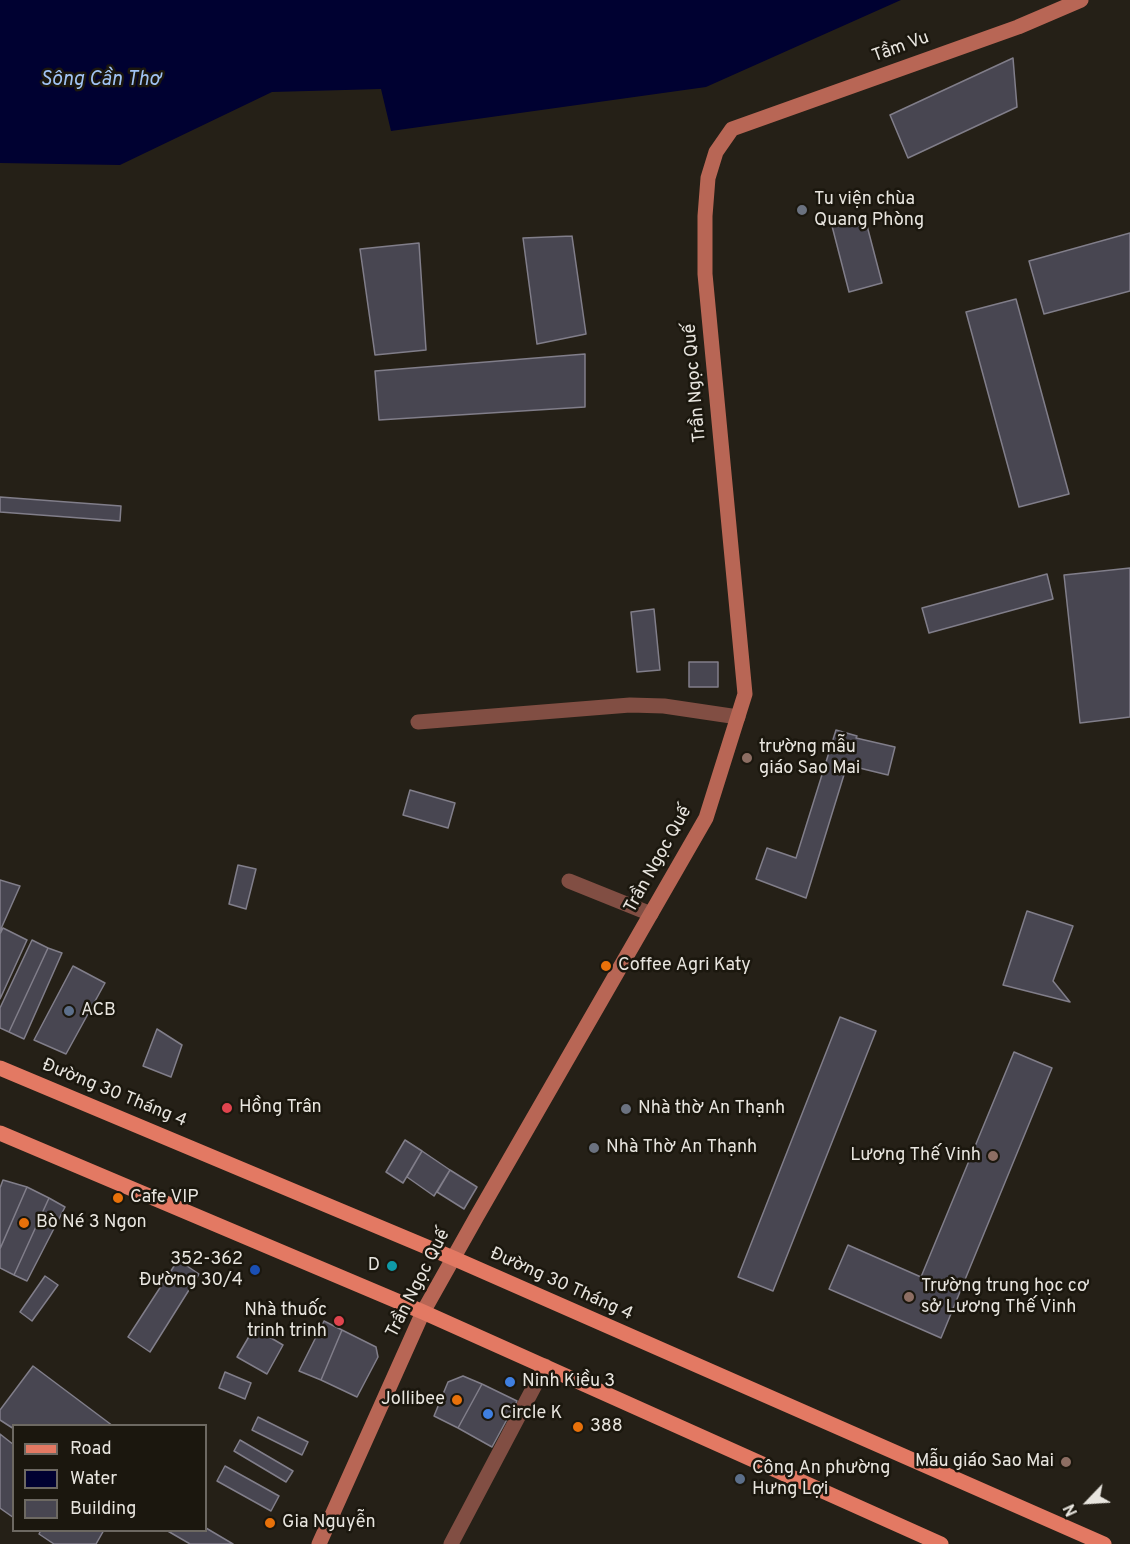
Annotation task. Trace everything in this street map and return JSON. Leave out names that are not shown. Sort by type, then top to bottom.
[{"type":"main road","name":"Đường 30 Tháng 4","points":[[0,1068],[453,1258],[1104,1544]]},
{"type":"main road","points":[[0,1133],[423,1312],[941,1544]]},
{"type":"street","name":"Tầm Vu","points":[[732,129],[1018,27],[1081,0]]},
{"type":"street","name":"Trần Ngọc Quế","points":[[319,1544],[423,1312],[706,818],[745,694],[705,274],[705,216],[708,178],[716,152],[732,129]]},
{"type":"street","points":[[418,722],[630,705],[664,706],[738,717]]},
{"type":"street","points":[[569,881],[651,915]]},
{"type":"street","points":[[451,1544],[545,1366]]},
{"type":"water","name":"Sông Cần Thơ","points":[[0,0],[901,0],[706,87],[391,131],[381,89],[272,92],[120,165],[0,163]]},
{"type":"building","points":[[1013,58],[1017,107],[908,158],[890,115]]},
{"type":"building","points":[[865,218],[882,283],[849,292],[832,226]]},
{"type":"building","points":[[1130,233],[1130,291],[1044,314],[1029,261]]},
{"type":"building","points":[[572,236],[586,334],[537,344],[523,238]]},
{"type":"building","points":[[419,243],[426,350],[375,355],[360,249]]},
{"type":"building","points":[[1016,299],[1069,494],[1019,507],[966,312]]},
{"type":"building","points":[[585,354],[585,407],[379,420],[375,371]]},
{"type":"building","points":[[0,497],[121,506],[120,521],[0,512]]},
{"type":"building","points":[[1130,568],[1130,717],[1080,723],[1064,575]]},
{"type":"building","points":[[1047,574],[1053,599],[929,633],[922,608]]},
{"type":"building","points":[[654,609],[660,670],[637,672],[631,612]]},
{"type":"building","points":[[689,662],[718,662],[718,687],[689,687]]},
{"type":"building","points":[[836,730],[857,736],[856,738],[895,747],[888,775],[847,765],[806,898],[756,879],[767,848],[796,858]]},
{"type":"building","points":[[410,790],[455,803],[448,828],[403,815]]},
{"type":"building","points":[[238,865],[256,869],[246,909],[229,904]]},
{"type":"building","points":[[0,880],[20,886],[0,931]]},
{"type":"building","points":[[1027,911],[1073,926],[1053,981],[1070,1002],[1003,985]]},
{"type":"building","points":[[3,928],[27,940],[0,999],[0,934]]},
{"type":"building","points":[[32,940],[48,948],[9,1032],[0,1028],[0,1008]]},
{"type":"building","points":[[48,948],[62,953],[24,1039],[9,1032]]},
{"type":"building","name":"ACB","points":[[73,966],[105,983],[66,1054],[34,1040]]},
{"type":"building","points":[[840,1017],[876,1031],[773,1291],[738,1277]]},
{"type":"building","points":[[157,1029],[182,1045],[171,1077],[143,1066]]},
{"type":"building","name":"Lương Thế Vinh","points":[[1014,1052],[1052,1068],[941,1338],[829,1289],[848,1245],[921,1277]]},
{"type":"building","points":[[405,1140],[422,1151],[403,1183],[386,1172]]},
{"type":"building","points":[[422,1151],[450,1170],[434,1196],[407,1177]]},
{"type":"building","points":[[450,1170],[477,1187],[464,1209],[437,1192]]},
{"type":"building","points":[[3,1180],[27,1187],[0,1249],[0,1188]]},
{"type":"building","name":"Bò Né 3 Ngon","points":[[27,1187],[49,1198],[14,1275],[0,1268],[0,1249]]},
{"type":"building","points":[[49,1198],[65,1207],[27,1281],[14,1275]]},
{"type":"building","points":[[178,1260],[199,1274],[150,1352],[128,1337]]},
{"type":"building","points":[[45,1276],[58,1285],[32,1321],[20,1312]]},
{"type":"building","points":[[324,1321],[342,1330],[321,1380],[299,1371]]},
{"type":"building","points":[[254,1328],[283,1345],[267,1374],[237,1357]]},
{"type":"building","points":[[342,1330],[376,1347],[378,1357],[357,1397],[321,1380]]},
{"type":"building","points":[[33,1366],[110,1424],[12,1424],[12,1428],[0,1420],[0,1410]]},
{"type":"building","points":[[225,1372],[251,1383],[245,1399],[219,1388]]},
{"type":"building","name":"Jollibee","points":[[463,1376],[482,1384],[458,1428],[434,1416],[448,1382]]},
{"type":"building","name":"Circle K","points":[[482,1384],[517,1401],[492,1447],[458,1428]]},
{"type":"building","points":[[258,1417],[308,1442],[302,1455],[252,1430]]},
{"type":"building","points":[[0,1434],[12,1443],[12,1517],[0,1508]]},
{"type":"building","points":[[240,1440],[293,1471],[286,1482],[234,1451]]},
{"type":"building","points":[[225,1466],[279,1496],[271,1511],[217,1481]]},
{"type":"building","points":[[207,1529],[233,1544],[190,1544],[169,1532],[207,1532]]},
{"type":"building","points":[[40,1532],[103,1532],[96,1544],[54,1544],[39,1534]]},
{"type":"place","name":"Tu viện chùa Quang Phòng","points":[[802,210]]},
{"type":"place","name":"trường mẫu giáo Sao Mai","points":[[747,758]]},
{"type":"place","name":"Coffee Agri Katy","points":[[606,966]]},
{"type":"place","name":"ACB","points":[[69,1011]]},
{"type":"place","name":"Hồng Trân","points":[[227,1108]]},
{"type":"place","name":"Nhà thờ An Thạnh","points":[[626,1109]]},
{"type":"place","name":"Nhà Thờ An Thạnh","points":[[594,1148]]},
{"type":"place","name":"Lương Thế Vinh","points":[[993,1156]]},
{"type":"place","name":"Cafe VIP","points":[[118,1198]]},
{"type":"place","name":"Bò Né 3 Ngon","points":[[24,1223]]},
{"type":"place","name":"D","points":[[392,1266]]},
{"type":"place","name":"352-362 Đường 30/4","points":[[255,1270]]},
{"type":"place","name":"Trường trung học cơ sở Lương Thế Vinh","points":[[909,1297]]},
{"type":"place","name":"Nhà thuốc trinh trinh","points":[[339,1321]]},
{"type":"place","name":"Ninh Kiều 3","points":[[510,1382]]},
{"type":"place","name":"Jollibee","points":[[457,1400]]},
{"type":"place","name":"Circle K","points":[[488,1414]]},
{"type":"place","name":"388","points":[[578,1427]]},
{"type":"place","name":"Mẫu giáo Sao Mai","points":[[1066,1462]]},
{"type":"place","name":"Công An phường Hưng Lợi","points":[[740,1479]]},
{"type":"place","name":"Gia Nguyễn","points":[[270,1523]]}]
